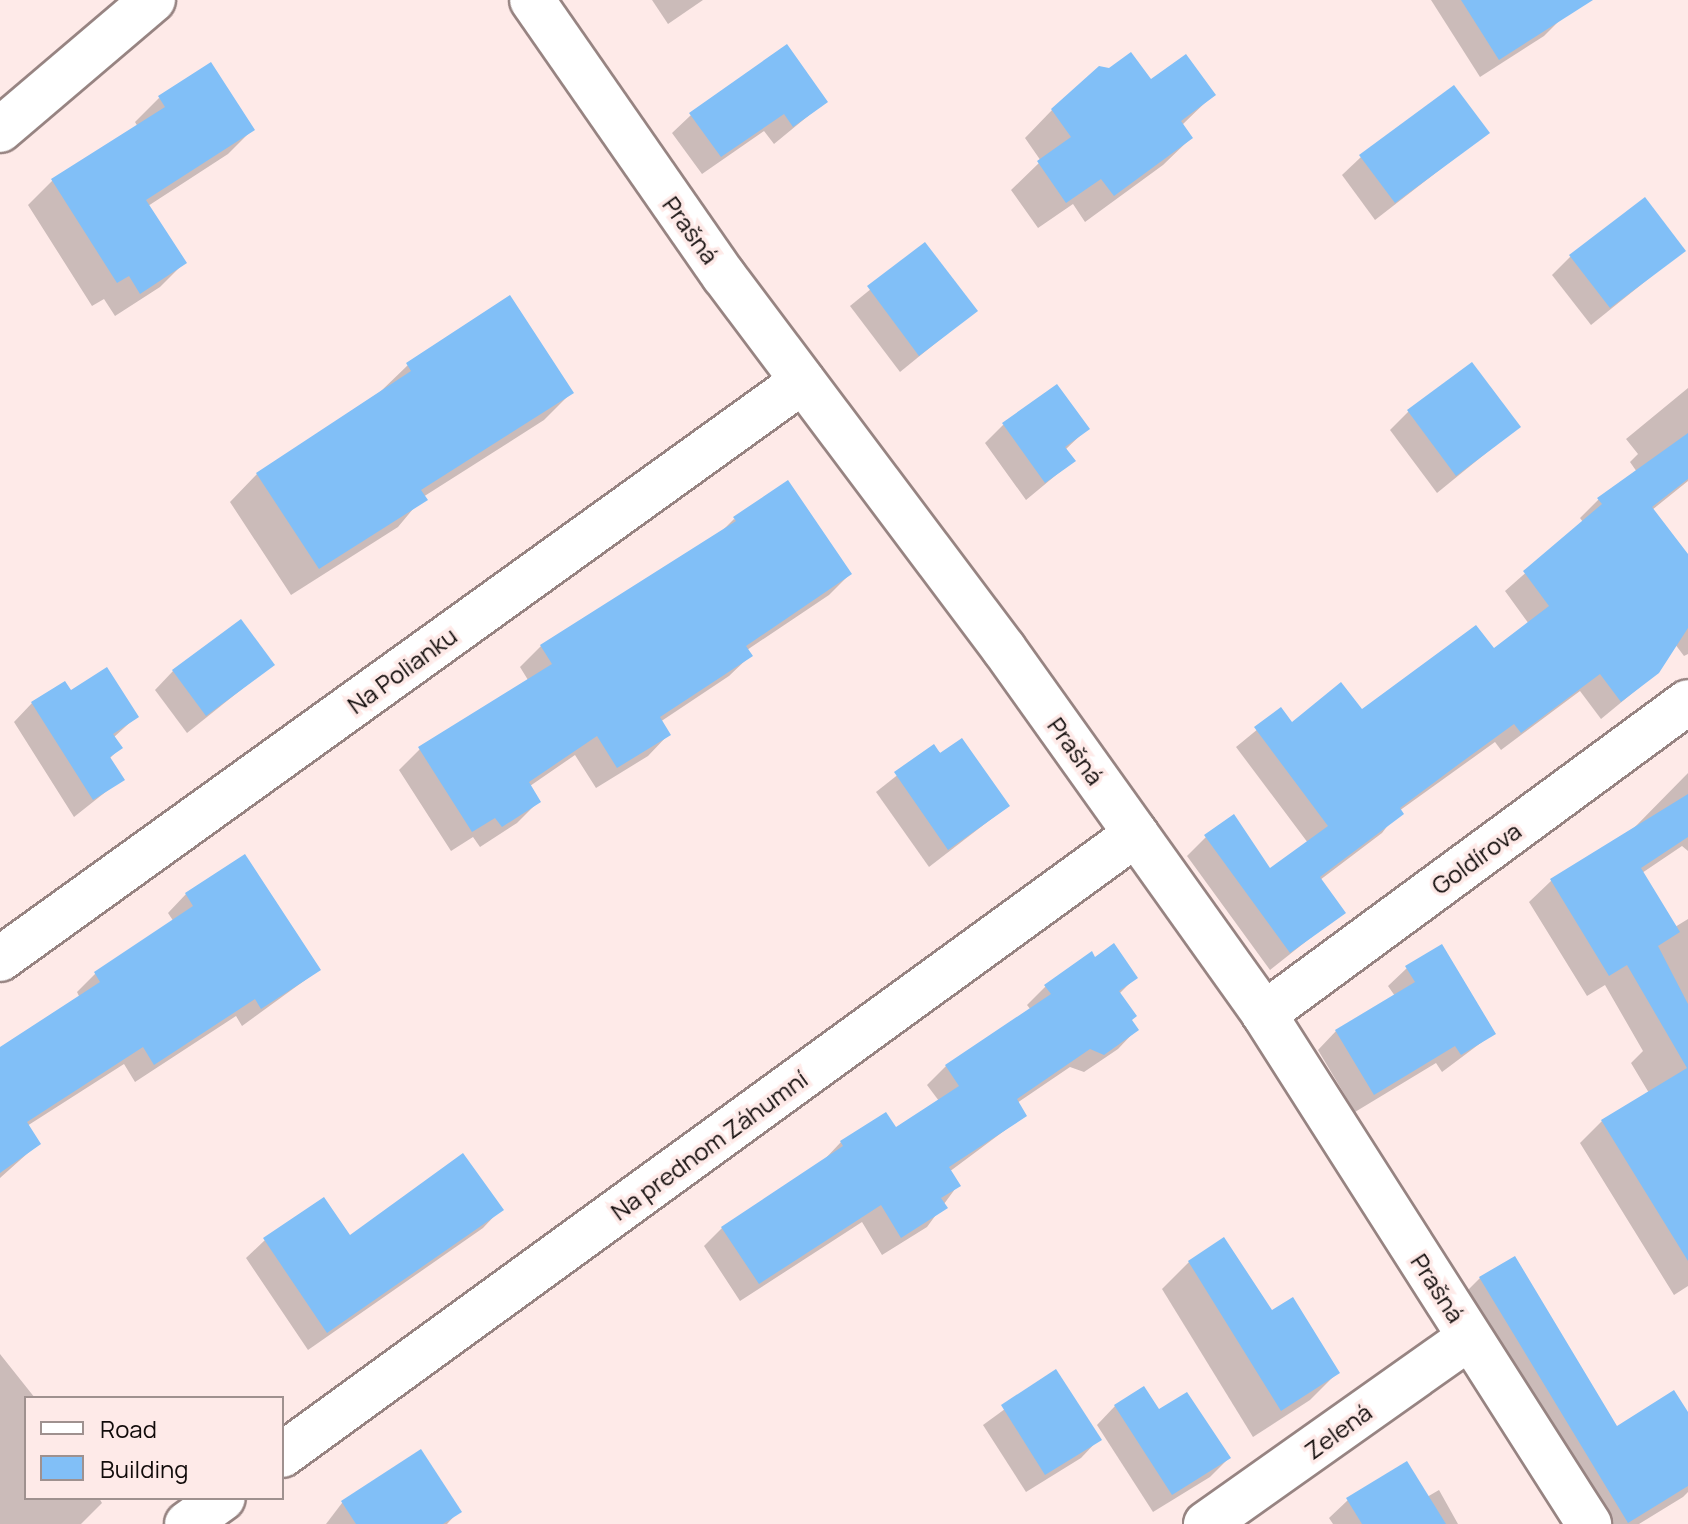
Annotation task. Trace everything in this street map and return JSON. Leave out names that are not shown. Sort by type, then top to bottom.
[{"type":"street","points":[[0,130],[153,0]]},
{"type":"street","name":"Prašná","points":[[532,0],[592,92],[1136,834],[1264,1014],[1589,1524]]},
{"type":"street","name":"Na Polianku","points":[[0,959],[803,381]]},
{"type":"street","name":"Goldírova","points":[[1264,1014],[1688,702]]},
{"type":"street","name":"Na prednom Záhumní","points":[[284,1454],[1136,834]]},
{"type":"street","name":"Zelená","points":[[1206,1524],[1469,1338]]},
{"type":"street","points":[[187,1524],[220,1500]]},
{"type":"building","points":[[1461,0],[1593,0],[1499,60]]},
{"type":"building","points":[[787,44],[828,102],[793,127],[784,114],[721,157],[689,113]]},
{"type":"building","points":[[1131,52],[1151,79],[1186,54],[1216,95],[1181,121],[1193,138],[1114,196],[1101,179],[1066,203],[1037,161],[1071,137],[1051,109],[1099,66],[1109,68]]},
{"type":"building","points":[[211,62],[255,130],[146,200],[187,263],[140,294],[129,276],[117,283],[51,179],[165,107],[158,96]]},
{"type":"building","points":[[1454,85],[1490,133],[1395,203],[1359,155]]},
{"type":"building","points":[[1645,197],[1686,251],[1610,308],[1569,255]]},
{"type":"building","points":[[925,242],[978,311],[919,356],[867,286]]},
{"type":"building","points":[[510,295],[574,393],[421,490],[428,500],[319,569],[256,473],[411,371],[406,363]]},
{"type":"building","points":[[1472,362],[1521,427],[1456,476],[1407,410]]},
{"type":"building","points":[[1057,384],[1090,429],[1065,447],[1076,461],[1045,483],[1002,423]]},
{"type":"building","points":[[1688,433],[1688,479],[1652,507],[1688,554],[1688,628],[1659,673],[1621,702],[1600,674],[1521,733],[1514,724],[1400,808],[1404,814],[1320,877],[1346,913],[1290,953],[1204,835],[1234,814],[1270,868],[1328,826],[1254,727],[1281,707],[1292,722],[1341,682],[1362,709],[1476,625],[1494,648],[1549,606],[1523,571],[1602,504],[1597,498]]},
{"type":"building","points":[[788,480],[852,574],[746,646],[753,656],[660,717],[671,735],[617,768],[597,736],[529,782],[541,802],[502,827],[495,818],[472,832],[418,747],[552,664],[540,645],[736,521],[733,517]]},
{"type":"building","points":[[241,619],[275,665],[206,716],[172,670]]},
{"type":"building","points":[[107,667],[139,717],[113,734],[123,748],[110,757],[125,780],[93,800],[31,702],[65,681],[71,690]]},
{"type":"building","points":[[962,738],[1010,806],[948,850],[894,772],[934,744],[940,753]]},
{"type":"building","points":[[1688,794],[1688,837],[1641,868],[1680,932],[1658,946],[1688,1004],[1688,1261],[1601,1120],[1687,1068],[1627,965],[1609,976],[1550,879]]},
{"type":"building","points":[[245,854],[321,970],[261,1009],[255,999],[154,1065],[143,1047],[27,1122],[41,1144],[0,1173],[0,1047],[100,982],[94,972],[193,906],[185,893]]},
{"type":"building","points":[[1114,943],[1138,978],[1119,991],[1137,1016],[1132,1020],[1139,1030],[1104,1055],[1090,1049],[1017,1099],[1027,1116],[949,1167],[961,1186],[941,1198],[948,1208],[901,1238],[881,1205],[759,1284],[721,1227],[843,1146],[840,1141],[886,1112],[896,1127],[959,1086],[945,1065],[1051,994],[1044,985],[1092,951],[1095,957]]},
{"type":"building","points":[[1442,944],[1496,1034],[1461,1055],[1455,1046],[1374,1095],[1335,1030],[1415,982],[1405,966]]},
{"type":"building","points":[[463,1153],[504,1210],[327,1333],[263,1238],[324,1197],[350,1235]]},
{"type":"building","points":[[1224,1237],[1272,1310],[1293,1297],[1340,1373],[1281,1411],[1188,1261]]},
{"type":"building","points":[[1515,1256],[1617,1426],[1674,1390],[1688,1412],[1688,1486],[1628,1523],[1479,1277]]},
{"type":"building","points":[[1056,1369],[1102,1440],[1045,1475],[1001,1405]]},
{"type":"building","points":[[1144,1386],[1159,1409],[1187,1392],[1231,1458],[1172,1495],[1114,1405]]},
{"type":"building","points":[[421,1449],[462,1512],[443,1524],[356,1524],[341,1501]]},
{"type":"building","points":[[1407,1461],[1446,1524],[1362,1524],[1346,1498]]}]
